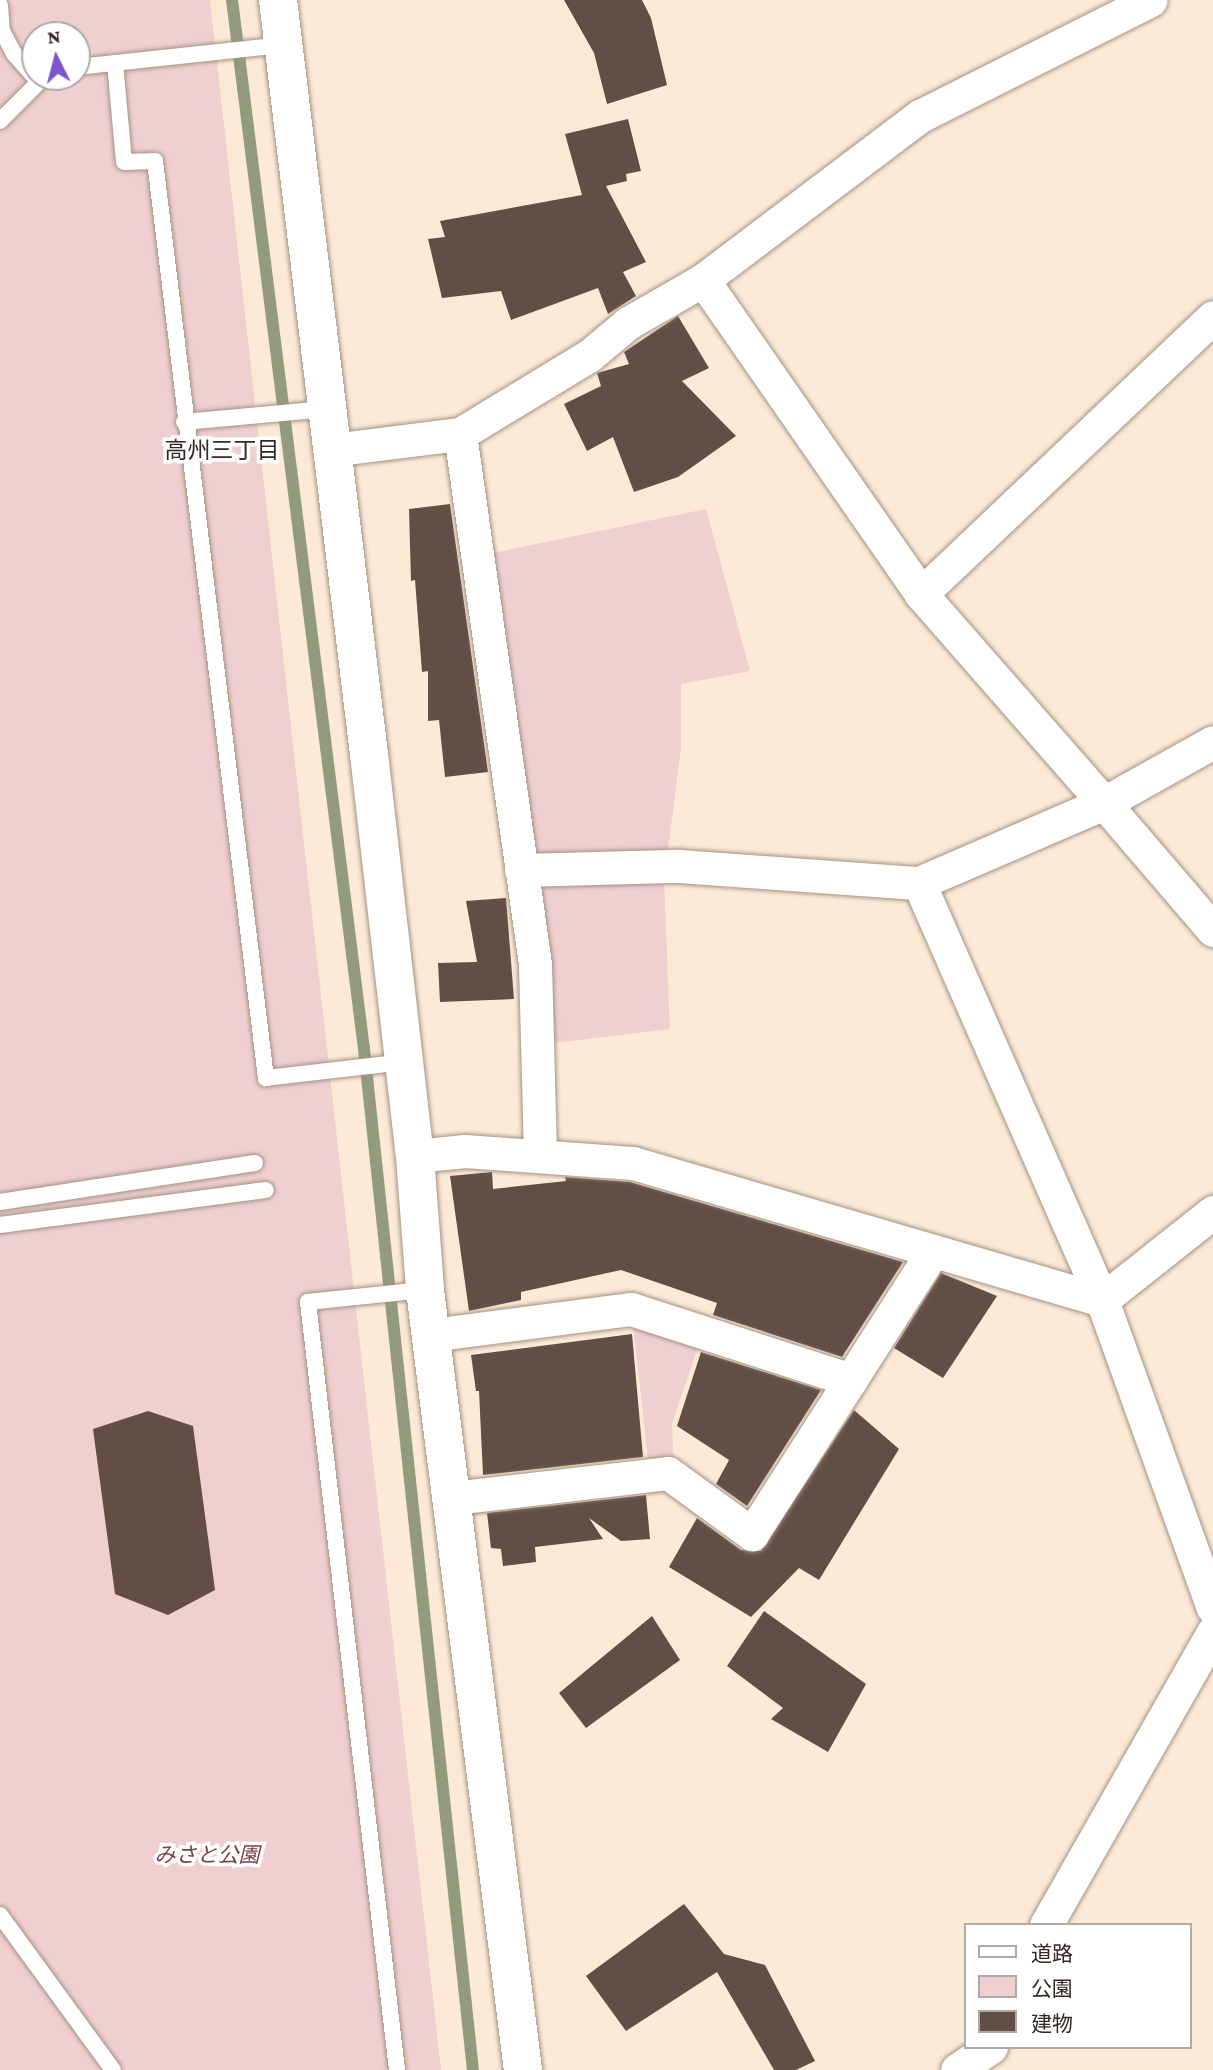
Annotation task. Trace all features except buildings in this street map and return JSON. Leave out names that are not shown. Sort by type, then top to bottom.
[{"type":"street","points":[[278,0],[415,1156],[425,1290],[523,2070]]},
{"type":"street","points":[[331,450],[460,434],[590,355],[628,323],[703,280],[920,116],[1151,0]]},
{"type":"street","points":[[703,280],[921,594],[1213,930]]},
{"type":"street","points":[[921,594],[1213,317]]},
{"type":"street","points":[[460,434],[535,964],[540,1155]]},
{"type":"street","points":[[521,870],[679,866],[919,883],[1104,803],[1213,742]]},
{"type":"street","points":[[919,883],[1102,1300],[1213,1608]]},
{"type":"street","points":[[415,1156],[464,1152],[634,1163],[1102,1300]]},
{"type":"street","points":[[1102,1300],[1213,1212]]},
{"type":"street","points":[[453,1498],[668,1473],[752,1534],[932,1252]]},
{"type":"street","points":[[431,1335],[631,1309],[850,1380]]},
{"type":"street","points":[[1047,1923],[1213,1632]]},
{"type":"street","points":[[957,2070],[988,2049]]},
{"type":"lane","points":[[0,5],[2,31],[21,61]]},
{"type":"lane","points":[[91,66],[283,46]]},
{"type":"lane","points":[[115,63],[124,162],[155,161],[184,422],[266,1078],[404,1062]]},
{"type":"lane","points":[[0,121],[27,91]]},
{"type":"lane","points":[[184,422],[326,410]]},
{"type":"lane","points":[[0,1202],[255,1163]]},
{"type":"lane","points":[[0,1225],[266,1189]]},
{"type":"lane","points":[[397,2070],[308,1302],[425,1290]]},
{"type":"lane","points":[[0,1915],[113,2070]]},
{"type":"green space","name":"みさと公園","points":[[0,0],[210,0],[441,2070],[0,2070]]},
{"type":"green space","points":[[706,509],[750,671],[681,684],[681,748],[664,881],[670,1029],[555,1043],[534,843],[488,554]]},
{"type":"green space","points":[[633,1325],[700,1342],[672,1423],[674,1467],[649,1467]]},
{"type":"waterway","points":[[232,0],[364,1049],[473,2070]]},
{"type":"district","name":"高州三丁目","points":[[222,450]]}]
